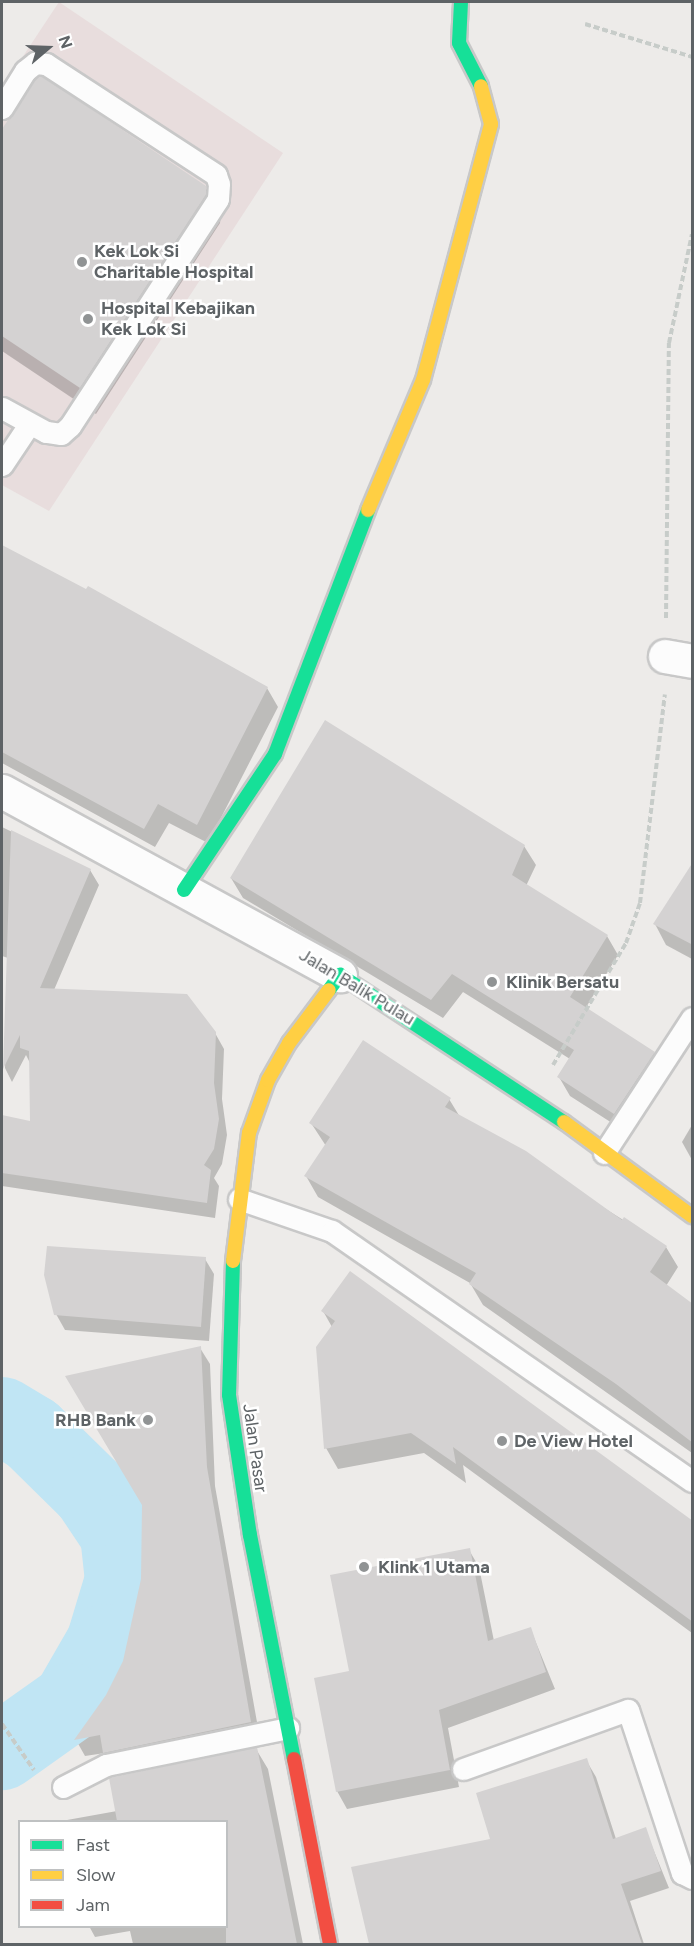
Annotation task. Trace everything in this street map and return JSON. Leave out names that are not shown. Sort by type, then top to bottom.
[{"type":"main road","points":[[184,890],[275,754],[346,561],[423,380],[491,124],[479,81],[459,43],[461,2]]},
{"type":"main road","name":"Jalan Balik Pulau","points":[[340,975],[541,1105],[692,1216]]},
{"type":"main road","name":"Jalan Pasar","points":[[330,1944],[250,1536],[229,1395],[232,1266],[249,1133],[268,1080],[289,1043],[340,975]]},
{"type":"street","name":"Jalan Balik Pulau","points":[[2,791],[340,975]]},
{"type":"lane","points":[[2,108],[25,71],[35,63],[46,64],[216,175],[219,184],[218,199],[70,426],[61,434],[28,426],[2,408]]},
{"type":"lane","points":[[2,465],[28,426]]},
{"type":"lane","points":[[604,1153],[693,1018]]},
{"type":"lane","points":[[239,1198],[332,1231],[693,1481]]},
{"type":"lane","points":[[463,1769],[628,1710],[682,1873],[693,1878]]},
{"type":"lane","points":[[63,1787],[106,1765],[288,1728]]},
{"type":"path","points":[[585,24],[693,57]]},
{"type":"path","points":[[2,1724],[29,1763]]},
{"type":"shaded area","name":"Hospital Kebajikan Kek Lok Si","points":[[59,2],[283,153],[49,511],[2,485],[2,88]]},
{"type":"building","name":"Kek Lok Si Charitable Hospital","points":[[42,76],[206,186],[206,195],[80,388],[2,336],[2,129],[35,80]]},
{"type":"building","points":[[2,545],[86,589],[88,586],[268,687],[197,825],[158,804],[144,829],[2,752]]},
{"type":"building","points":[[325,720],[525,845],[512,875],[608,935],[570,997],[655,1052],[614,1114],[557,1077],[574,1050],[452,974],[431,1000],[230,878]]},
{"type":"building","points":[[11,830],[91,869],[40,988],[187,994],[216,1032],[214,1083],[219,1119],[214,1149],[204,1165],[211,1170],[207,1203],[2,1173],[2,1115],[30,1121],[29,1051],[20,1048],[20,1035],[3,1069]]},
{"type":"building","points":[[693,862],[693,945],[653,924]]},
{"type":"building","points":[[363,1040],[451,1098],[445,1107],[526,1151],[622,1220],[624,1217],[667,1246],[650,1272],[693,1304],[693,1443],[616,1384],[469,1284],[476,1273],[304,1176],[330,1137],[309,1123]]},
{"type":"building","points":[[47,1246],[206,1257],[201,1327],[54,1315],[44,1275]]},
{"type":"building","name":"De View Hotel","points":[[350,1271],[693,1521],[693,1622],[453,1447],[456,1464],[411,1433],[324,1449],[316,1347],[335,1321],[321,1311]]},
{"type":"building","points":[[201,1346],[207,1467],[251,1722],[103,1753],[100,1735],[74,1740],[106,1695],[123,1661],[141,1579],[142,1505],[65,1376]]},
{"type":"building","points":[[470,1548],[488,1641],[531,1627],[546,1672],[439,1710],[450,1770],[336,1792],[314,1678],[349,1671],[330,1575]]},
{"type":"building","points":[[257,1747],[297,1944],[226,1944],[228,1820],[117,1820],[109,1778]]},
{"type":"building","points":[[587,1758],[613,1839],[646,1827],[661,1871],[621,1884],[642,1944],[369,1944],[351,1867],[490,1839],[476,1793]]},
{"type":"waterway","points":[[2,1416],[32,1434],[91,1492],[119,1534],[124,1580],[105,1643],[71,1702],[2,1751]]},
{"type":"traffic: fast","points":[[461,2],[459,43],[481,86]]},
{"type":"traffic: fast","points":[[184,890],[275,754],[368,510]]},
{"type":"traffic: fast","points":[[329,990],[340,975],[564,1122]]},
{"type":"traffic: fast","points":[[233,1261],[229,1395],[250,1535],[294,1759]]},
{"type":"traffic: slow","points":[[368,510],[423,380],[491,124],[481,86]]},
{"type":"traffic: slow","points":[[233,1261],[249,1133],[268,1080],[289,1043],[329,990]]},
{"type":"traffic: slow","points":[[564,1122],[692,1216]]},
{"type":"traffic: jam","points":[[294,1759],[330,1944]]},
{"type":"place","name":"Kek Lok Si Charitable Hospital","points":[[82,262]]},
{"type":"place","name":"Hospital Kebajikan Kek Lok Si","points":[[88,319]]},
{"type":"place","name":"Klinik Bersatu","points":[[492,982]]},
{"type":"place","name":"RHB Bank","points":[[148,1420]]},
{"type":"place","name":"De View Hotel","points":[[502,1441]]},
{"type":"place","name":"Klink 1 Utama","points":[[364,1567]]}]
